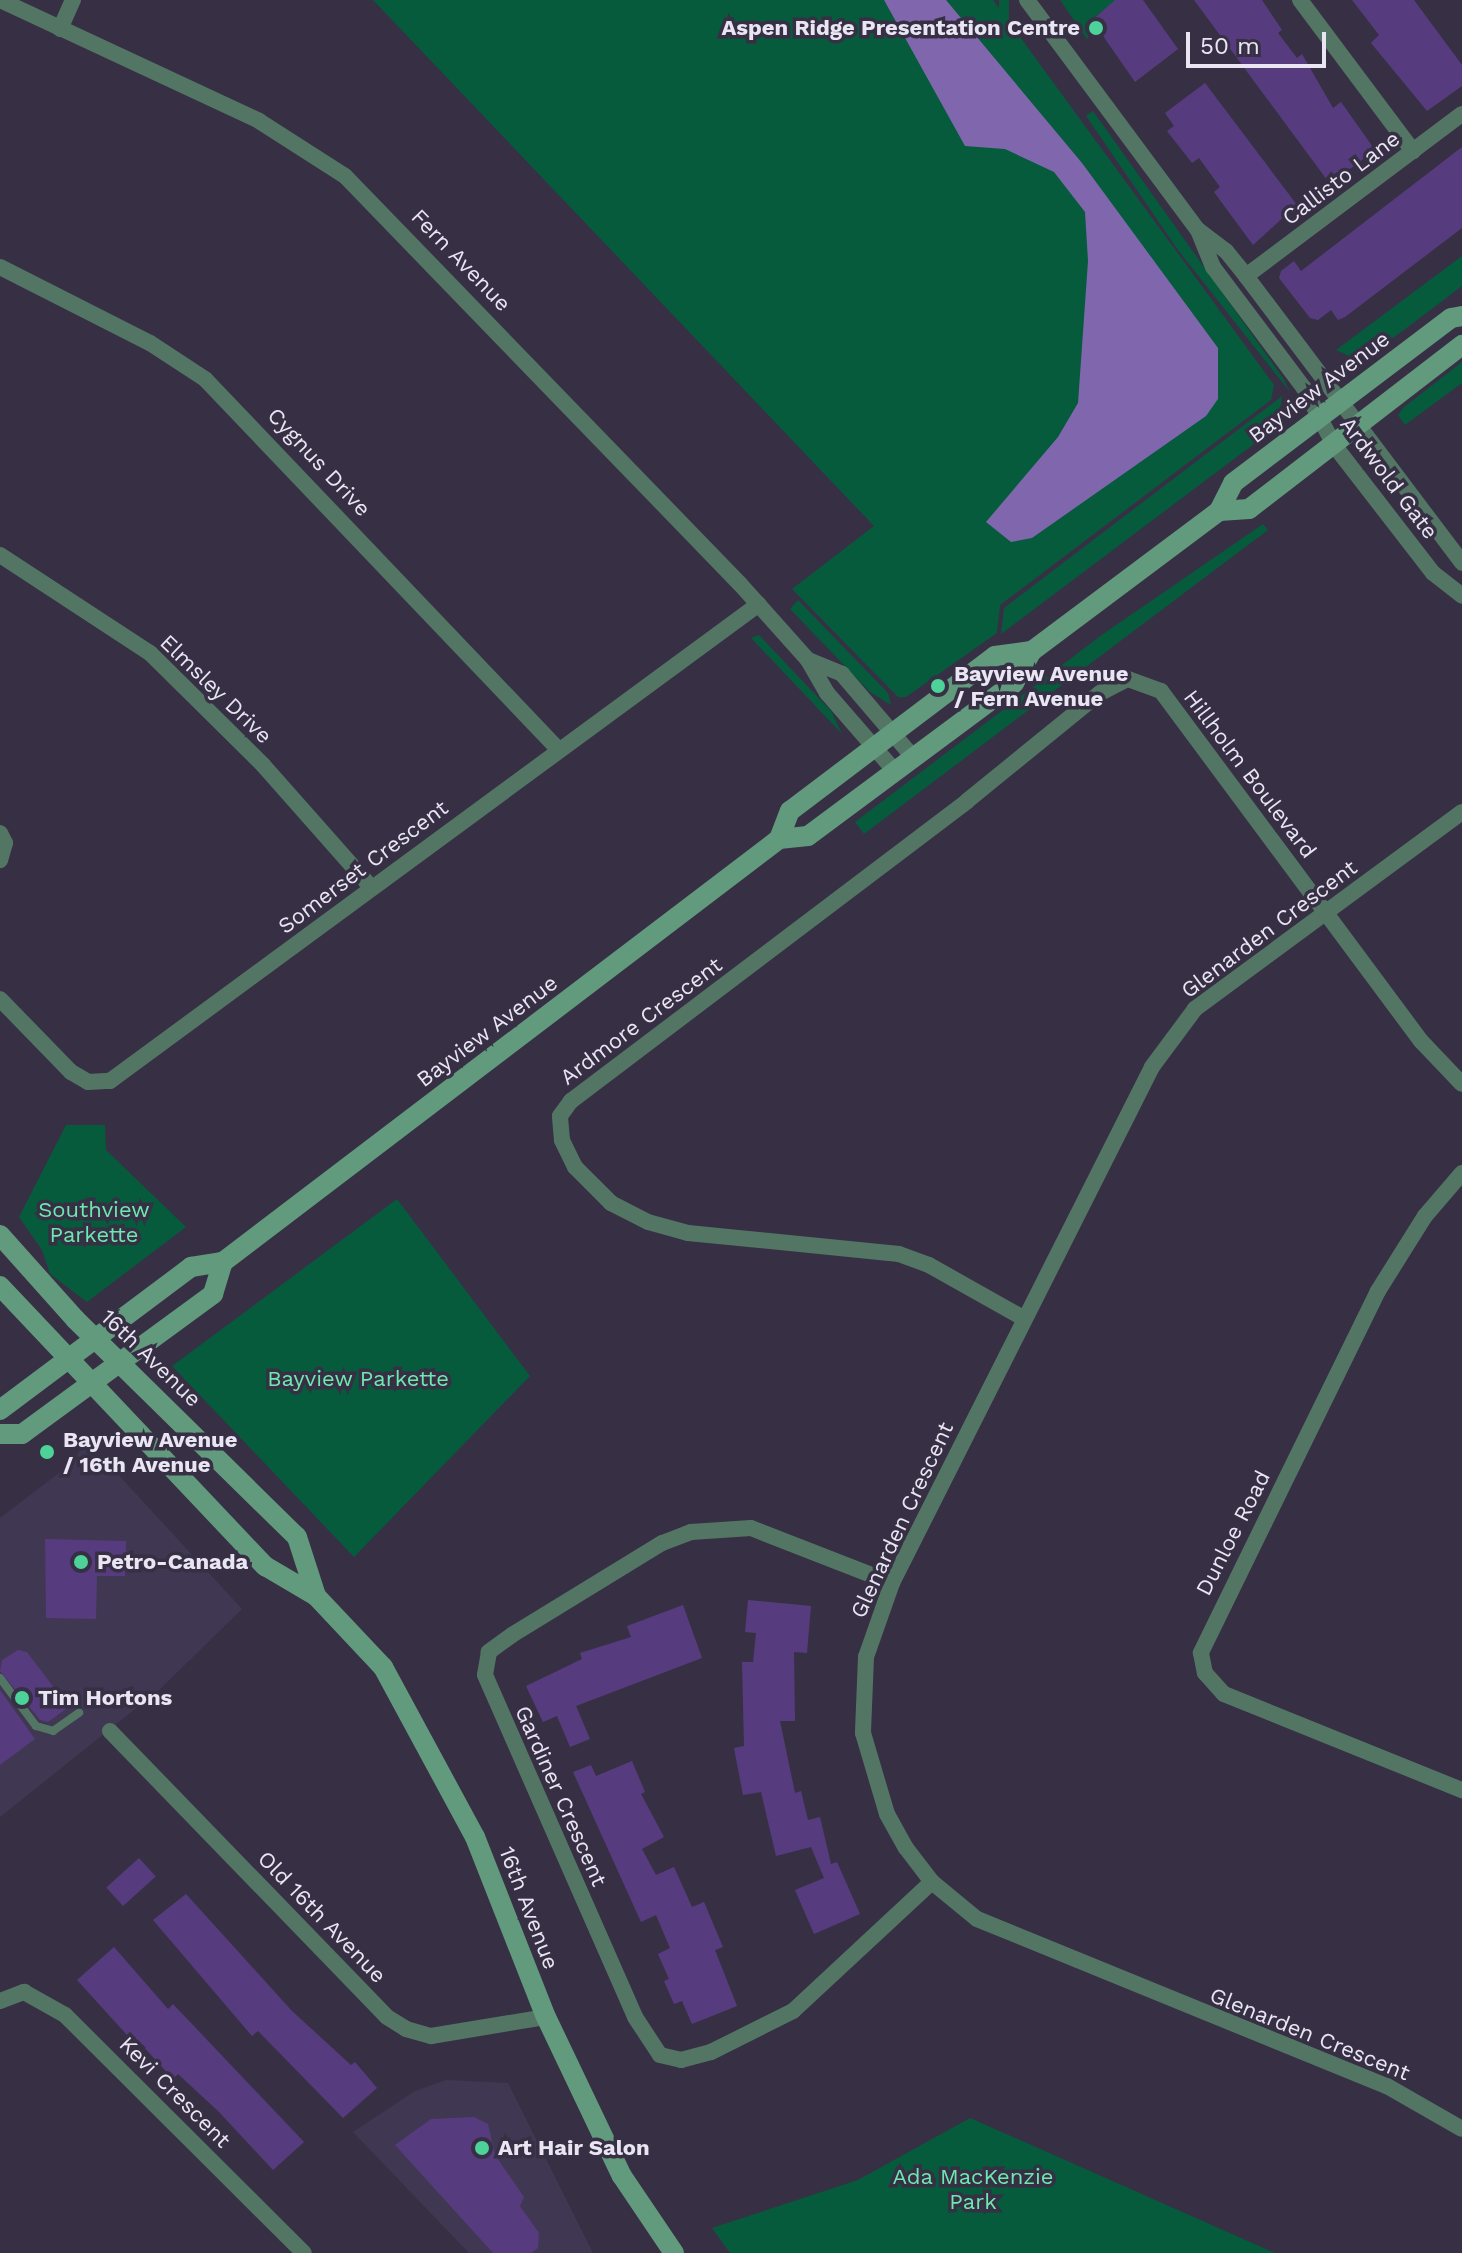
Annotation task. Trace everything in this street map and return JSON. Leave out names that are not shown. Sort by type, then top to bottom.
[{"type":"main road","name":"Bayview Avenue","points":[[779,839],[808,836],[893,769],[1014,683],[1032,651],[1219,511],[1233,483],[1451,318],[1462,316]]},
{"type":"main road","name":"Bayview Avenue","points":[[1219,511],[1249,509],[1462,345]]},
{"type":"main road","name":"Bayview Avenue","points":[[0,1410],[191,1267],[223,1262],[779,839],[790,811],[995,656],[1032,651]]},
{"type":"main road","name":"16th Avenue","points":[[0,1235],[94,1338],[142,1380],[297,1537],[316,1596]]},
{"type":"main road","name":"Bayview Avenue","points":[[0,1434],[22,1434],[213,1294],[223,1262]]},
{"type":"main road","name":"16th Avenue","points":[[0,1286],[265,1566],[316,1596],[383,1667],[401,1694],[475,1837],[546,2017],[622,2176],[674,2253]]},
{"type":"street","name":"Fern Avenue","points":[[0,0],[259,121],[345,176],[759,604],[808,660],[827,693],[893,769]]},
{"type":"street","points":[[60,29],[73,0]]},
{"type":"street","points":[[1028,0],[1198,230]]},
{"type":"street","points":[[1300,0],[1413,151]]},
{"type":"street","name":"Callisto Lane","points":[[1246,276],[1462,114]]},
{"type":"street","name":"Ardwold Gate","points":[[1198,230],[1226,251],[1246,276],[1462,563]]},
{"type":"street","name":"Ardwold Gate","points":[[1198,230],[1213,267],[1304,388],[1334,445],[1433,573],[1462,596]]},
{"type":"street","name":"Cygnus Drive","points":[[0,267],[150,343],[205,379],[558,749]]},
{"type":"street","name":"Elmsley Drive","points":[[0,555],[150,653],[263,765],[372,888]]},
{"type":"street","name":"Somerset Crescent","points":[[0,999],[71,1072],[88,1082],[110,1081],[759,604]]},
{"type":"street","name":"Fern Avenue","points":[[808,660],[842,674],[912,756]]},
{"type":"street","name":"Ardmore Crescent","points":[[1023,1318],[929,1265],[899,1254],[688,1233],[648,1222],[611,1203],[575,1167],[562,1140],[560,1116],[571,1101],[967,801],[1100,693],[1128,679],[1148,682]]},
{"type":"street","name":"Hillholm Boulevard","points":[[1148,682],[1161,691],[1421,1041],[1462,1084]]},
{"type":"street","name":"Glenarden Crescent","points":[[1462,812],[1195,1009],[1152,1067],[892,1583],[866,1657],[863,1733],[887,1814],[932,1882],[977,1919],[1011,1937],[1387,2086],[1462,2129]]},
{"type":"street","points":[[0,833],[5,843],[0,860]]},
{"type":"street","name":"Dunloe Road","points":[[1462,1173],[1425,1216],[1378,1291],[1201,1653],[1205,1673],[1224,1694],[1462,1790]]},
{"type":"street","name":"Gardiner Crescent","points":[[892,1583],[751,1528],[691,1532],[662,1543],[512,1635],[489,1652],[485,1675],[635,2017],[660,2055],[681,2060],[711,2052],[793,2011],[932,1882]]},
{"type":"street","name":"Old 16th Avenue","points":[[110,1731],[387,2017],[406,2029],[431,2036],[546,2017]]},
{"type":"street","name":"Kevi Crescent","points":[[0,2001],[24,1992],[65,2015],[304,2253]]},
{"type":"lane","points":[[0,1678],[36,1726],[53,1731],[79,1713]]},
{"type":"shaded area","points":[[884,0],[946,0],[1082,163],[1218,348],[1218,399],[1206,416],[1032,538],[1011,542],[986,522],[1058,437],[1078,403],[1088,261],[1085,212],[1054,172],[1005,149],[965,146]]},
{"type":"shaded area","points":[[88,1442],[242,1609],[160,1689],[0,1817],[0,1518],[59,1473]]},
{"type":"shaded area","points":[[446,2080],[508,2083],[593,2253],[469,2253],[353,2132],[415,2091]]},
{"type":"green space","points":[[373,0],[993,0],[1274,385],[1271,400],[1000,605],[997,633],[906,697],[898,697],[792,589],[874,526]]},
{"type":"green space","points":[[999,0],[1009,0],[1009,141],[999,141]]},
{"type":"green space","points":[[1060,0],[1117,0],[1092,19],[1097,27],[1087,39]]},
{"type":"green space","points":[[1093,111],[1290,392],[1178,250],[1086,116]]},
{"type":"green space","points":[[1462,256],[1462,286],[1404,330],[1360,361],[1336,350]]},
{"type":"green space","points":[[1462,362],[1462,383],[1405,425],[1398,415],[1404,407]]},
{"type":"green space","points":[[1282,396],[1278,426],[1001,634],[1004,608]]},
{"type":"green space","points":[[1263,524],[1268,530],[864,834],[855,822],[1103,634]]},
{"type":"green space","points":[[798,600],[888,693],[891,705],[870,692],[790,609]]},
{"type":"green space","points":[[759,635],[831,711],[842,734],[751,638]]},
{"type":"green space","name":"Southview Parkette","points":[[66,1125],[105,1125],[106,1150],[186,1227],[87,1302],[50,1274],[42,1250],[19,1217]]},
{"type":"green space","name":"Bayview Parkette","points":[[397,1199],[530,1376],[354,1557],[172,1366]]},
{"type":"green space","name":"Ada MacKenzie Park","points":[[970,2118],[1275,2253],[730,2253],[712,2228],[858,2180]]},
{"type":"building","points":[[1115,0],[1143,0],[1178,49],[1135,82],[1092,20]]},
{"type":"building","points":[[1194,0],[1262,0],[1282,30],[1278,33],[1297,58],[1302,54],[1333,108],[1341,102],[1375,150],[1330,184]]},
{"type":"building","points":[[1352,0],[1414,0],[1462,65],[1462,86],[1427,111],[1371,43],[1379,35]]},
{"type":"building","points":[[1205,83],[1297,205],[1253,245],[1214,192],[1220,187],[1199,158],[1192,163],[1167,131],[1174,126],[1165,113]]},
{"type":"building","points":[[1462,147],[1462,228],[1345,317],[1338,320],[1331,310],[1318,320],[1310,318],[1279,278],[1281,271],[1294,261],[1301,271]]},
{"type":"building","points":[[45,1539],[126,1541],[125,1576],[97,1576],[96,1619],[46,1618]]},
{"type":"building","points":[[748,1600],[811,1606],[807,1653],[794,1652],[795,1721],[780,1721],[795,1793],[801,1791],[808,1820],[820,1817],[831,1864],[837,1862],[860,1914],[814,1934],[795,1890],[824,1878],[811,1847],[776,1856],[761,1792],[743,1795],[734,1748],[744,1746],[742,1662],[753,1662],[756,1633],[745,1632]]},
{"type":"building","points":[[683,1605],[702,1658],[576,1706],[590,1739],[570,1747],[557,1716],[543,1722],[526,1686],[582,1659],[580,1653],[631,1637],[627,1626]]},
{"type":"building","points":[[18,1650],[27,1652],[64,1701],[66,1709],[48,1722],[40,1720],[0,1671],[2,1660]]},
{"type":"building","points":[[0,1690],[35,1739],[0,1765]]},
{"type":"building","points":[[632,1761],[645,1792],[641,1794],[664,1837],[642,1849],[656,1875],[674,1867],[692,1907],[704,1902],[723,1947],[715,1950],[737,2006],[692,2024],[682,2001],[674,2004],[664,1981],[669,1979],[658,1954],[670,1948],[656,1915],[641,1922],[573,1772],[591,1765],[596,1776]]},
{"type":"building","points":[[139,1858],[156,1877],[123,1906],[106,1887]]},
{"type":"building","points":[[186,1894],[292,2011],[351,2065],[355,2062],[377,2088],[343,2118],[258,2031],[252,2036],[153,1920]]},
{"type":"building","points":[[114,1947],[168,2009],[173,2004],[304,2142],[273,2170],[219,2112],[178,2074],[173,2079],[130,2032],[127,2035],[77,1980]]},
{"type":"building","points":[[474,2117],[488,2124],[495,2155],[524,2197],[520,2206],[539,2233],[538,2248],[531,2253],[493,2253],[395,2145],[431,2119]]},
{"type":"place","name":"Aspen Ridge Presentation Centre","points":[[1096,28]]},
{"type":"place","name":"Bayview Avenue / Fern Avenue","points":[[938,686]]},
{"type":"place","name":"Bayview Avenue / 16th Avenue","points":[[47,1452]]},
{"type":"place","name":"Petro-Canada","points":[[81,1562]]},
{"type":"place","name":"Tim Hortons","points":[[22,1698]]},
{"type":"place","name":"Art Hair Salon","points":[[482,2148]]}]
